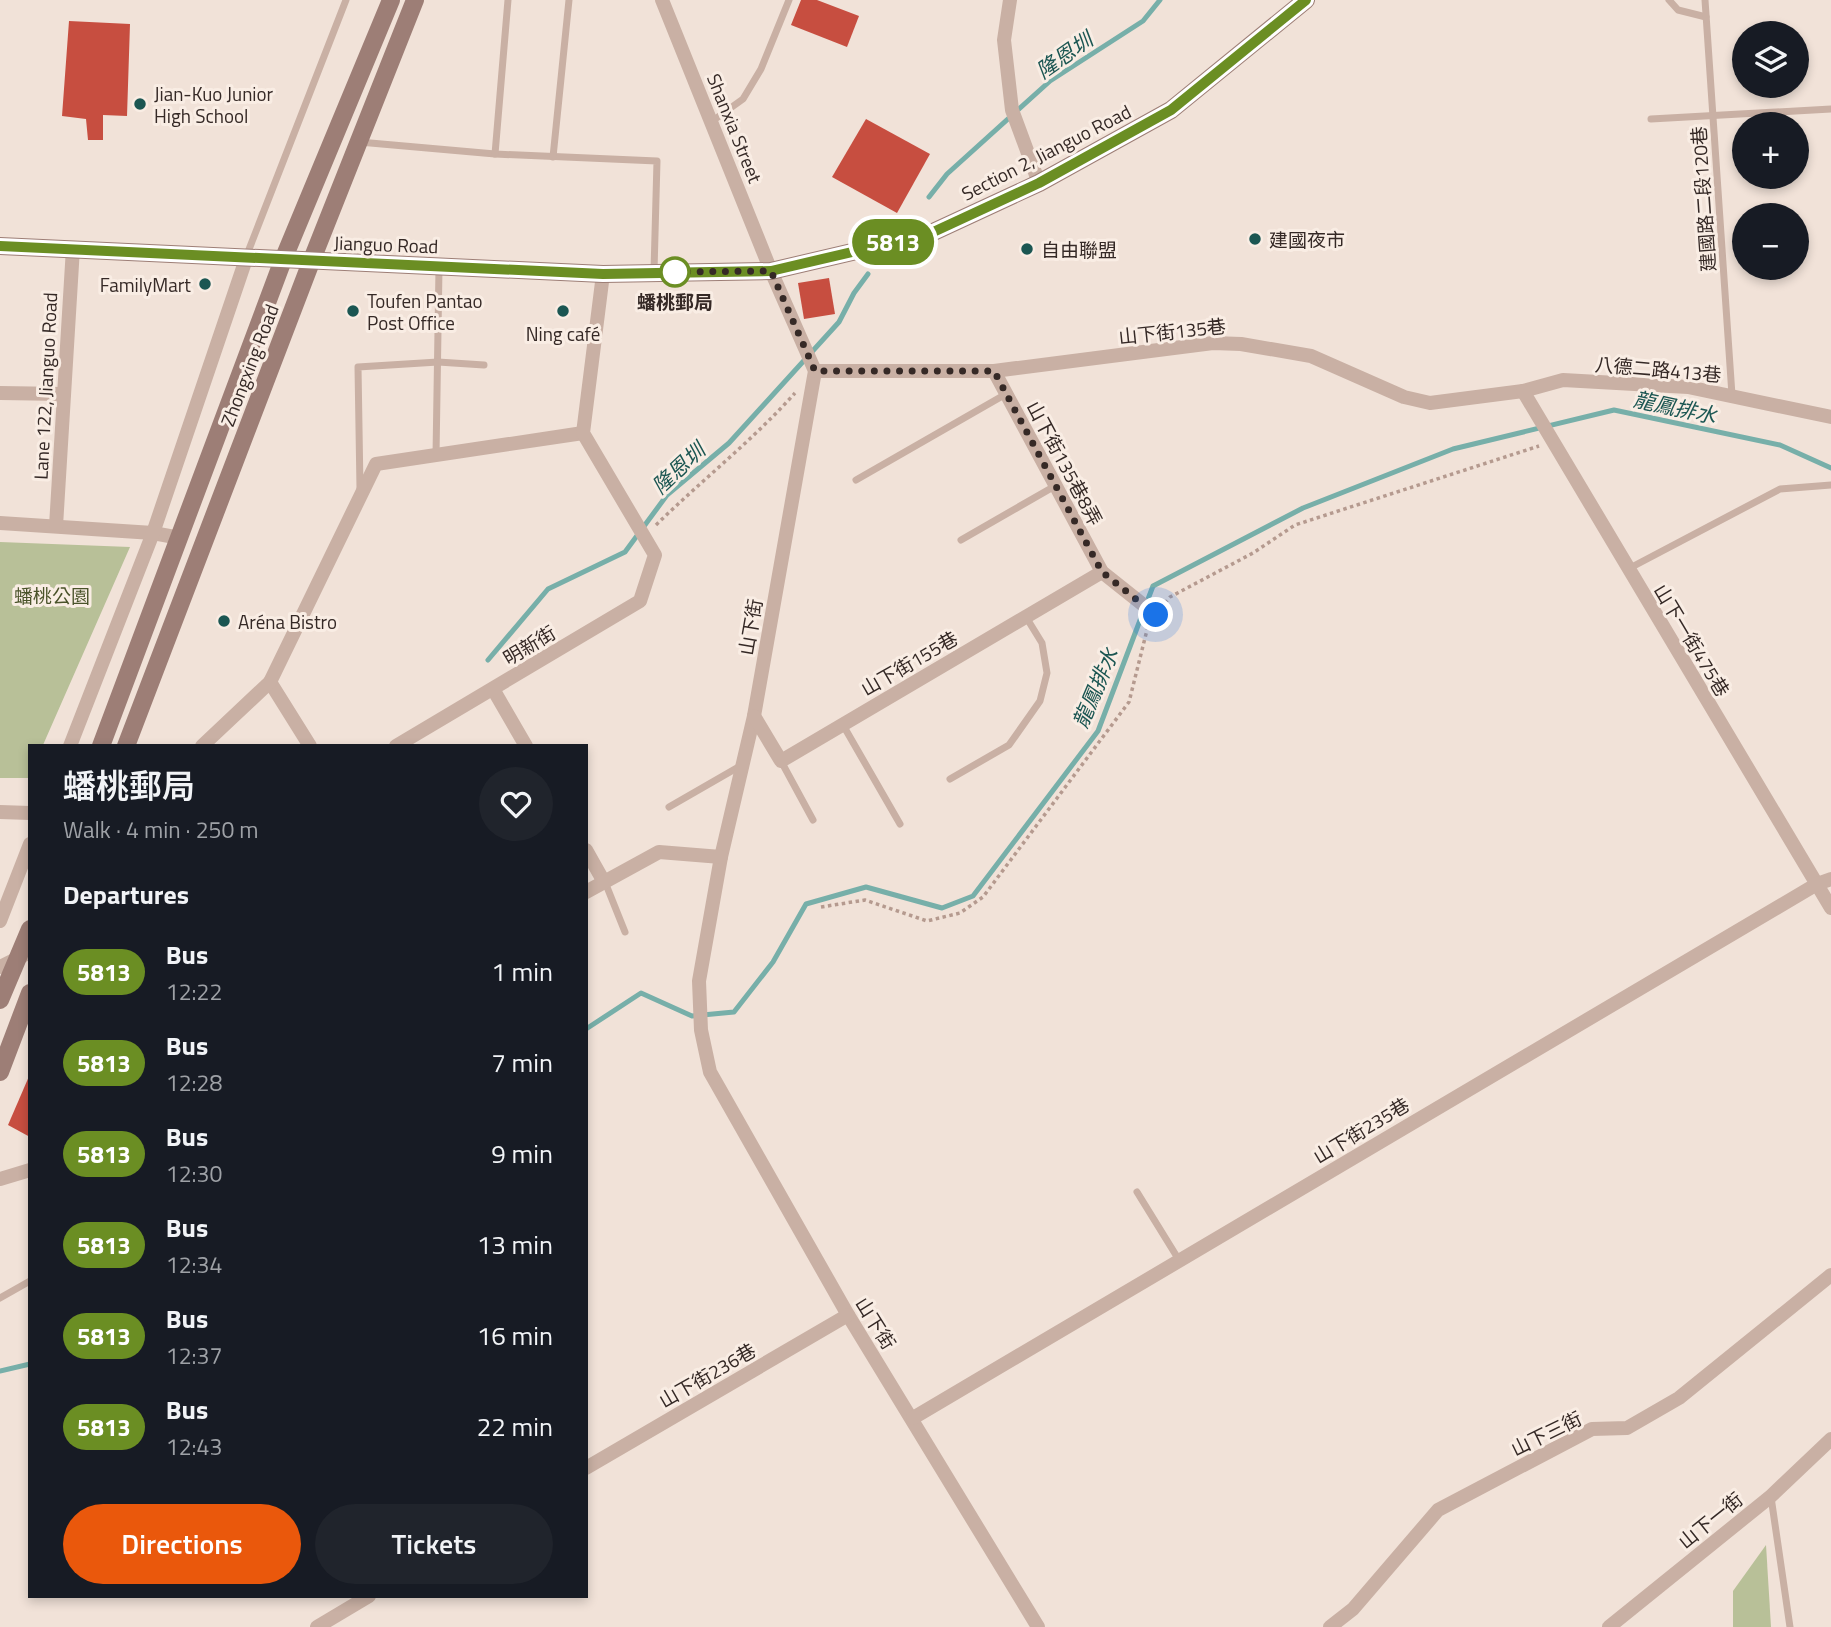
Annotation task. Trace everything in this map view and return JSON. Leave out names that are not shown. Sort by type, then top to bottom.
[{"type":"street","name":"Zhongxing Road","points":[[102,744],[283,260],[391,0]]},
{"type":"street","name":"Zhongxing Road","points":[[127,744],[311,262],[415,0]]},
{"type":"street","name":"Shanxia Street","points":[[662,0],[771,271]]},
{"type":"street","points":[[1010,0],[1004,40],[1014,115],[1039,183]]},
{"type":"street","name":"Section 2, Jianguo Road","points":[[771,271],[929,234],[1039,183],[1171,110],[1306,0]]},
{"type":"street","name":"Jianguo Road","points":[[0,246],[603,274],[771,271]]},
{"type":"street","name":"Lane 122, Jianguo Road","points":[[56,526],[73,248]]},
{"type":"street","points":[[71,744],[153,533],[246,259]]},
{"type":"street","points":[[771,271],[811,361]]},
{"type":"street","points":[[603,274],[583,433],[644,537]]},
{"type":"street","name":"山下街135巷","points":[[811,361],[994,371],[1213,344],[1241,344],[1311,356],[1404,397],[1430,403],[1523,391]]},
{"type":"street","name":"山下街","points":[[811,361],[754,716],[721,857],[698,996],[701,1030],[710,1072],[848,1315],[1038,1627]]},
{"type":"street","name":"山下街135巷8弄","points":[[994,371],[1102,572]]},
{"type":"street","name":"八德二路413巷","points":[[1523,391],[1563,380],[1688,387],[1732,395],[1821,418],[1831,417]]},
{"type":"street","name":"山下一街475巷","points":[[1523,391],[1627,570],[1824,881],[1831,908]]},
{"type":"street","points":[[0,393],[64,394]]},
{"type":"street","points":[[204,744],[270,682],[376,464],[583,433]]},
{"type":"street","points":[[0,523],[153,533],[180,538]]},
{"type":"street","name":"明新街","points":[[399,744],[640,601],[655,555],[644,537]]},
{"type":"street","points":[[1102,572],[1153,613]]},
{"type":"street","name":"山下街155巷","points":[[780,761],[1102,572]]},
{"type":"street","points":[[270,682],[309,744]]},
{"type":"street","points":[[494,689],[525,744]]},
{"type":"street","points":[[754,716],[780,761]]},
{"type":"street","points":[[0,812],[28,813]]},
{"type":"street","points":[[0,921],[28,849]]},
{"type":"street","points":[[588,891],[659,852],[721,857]]},
{"type":"street","points":[[588,853],[604,881]]},
{"type":"street","name":"山下街235巷","points":[[913,1418],[1824,881]]},
{"type":"street","points":[[0,1000],[28,933]]},
{"type":"street","points":[[0,1072],[28,998]]},
{"type":"street","points":[[0,1179],[28,1171]]},
{"type":"street","name":"山下三街","points":[[1330,1627],[1353,1609],[1438,1510],[1592,1429],[1627,1428],[1679,1398],[1831,1275]]},
{"type":"street","name":"山下街236巷","points":[[588,1467],[848,1315]]},
{"type":"street","name":"山下一街","points":[[1609,1627],[1770,1497],[1831,1439]]},
{"type":"street","points":[[317,1627],[366,1598]]},
{"type":"lane","points":[[246,259],[346,0]]},
{"type":"lane","points":[[495,154],[508,0]]},
{"type":"lane","points":[[553,157],[569,0]]},
{"type":"lane","points":[[711,122],[743,99],[761,69],[789,0]]},
{"type":"lane","points":[[1669,0],[1678,10],[1706,17]]},
{"type":"lane","name":"建國路二段120巷","points":[[1705,0],[1732,395]]},
{"type":"lane","points":[[1651,118],[1831,109]]},
{"type":"lane","points":[[359,142],[495,154],[657,161],[654,272]]},
{"type":"lane","points":[[436,454],[439,267]]},
{"type":"lane","points":[[360,496],[358,367],[438,362],[484,365]]},
{"type":"lane","points":[[856,481],[1006,394]]},
{"type":"lane","points":[[1627,570],[1780,489],[1831,485]]},
{"type":"lane","points":[[961,540],[1055,486]]},
{"type":"lane","points":[[950,779],[1009,746],[1040,701],[1047,673],[1042,643],[1026,617]]},
{"type":"lane","points":[[843,725],[900,824]]},
{"type":"lane","points":[[780,761],[813,820]]},
{"type":"lane","points":[[669,807],[743,765]]},
{"type":"lane","points":[[604,881],[625,932]]},
{"type":"lane","points":[[1138,1192],[1179,1260]]},
{"type":"lane","points":[[0,1298],[28,1282]]},
{"type":"lane","points":[[1770,1497],[1790,1627]]},
{"type":"path","points":[[644,537],[701,480],[761,431],[811,361]]},
{"type":"path","points":[[821,906],[865,900],[927,920],[960,914],[983,897],[1129,702],[1153,613],[1170,597],[1253,553],[1295,525],[1549,438]]},
{"type":"green space","name":"蟠桃公園","points":[[0,542],[130,547],[43,744],[28,744],[28,778],[0,778]]},
{"type":"green space","points":[[1766,1545],[1771,1627],[1733,1627],[1733,1591]]},
{"type":"building","points":[[801,0],[817,0],[859,16],[847,47],[791,25]]},
{"type":"building","points":[[69,21],[130,24],[127,116],[103,115],[103,140],[88,140],[86,119],[62,116]]},
{"type":"building","points":[[866,119],[930,154],[897,213],[832,177]]},
{"type":"building","points":[[829,278],[835,314],[804,319],[798,283]]},
{"type":"building","points":[[28,1079],[28,1136],[8,1125]]},
{"type":"waterway","name":"隆恩圳","points":[[929,197],[947,174],[1050,81],[1143,21],[1160,0]]},
{"type":"waterway","name":"隆恩圳","points":[[488,660],[548,589],[625,552],[667,495],[729,443],[839,322],[854,293],[868,274]]},
{"type":"waterway","name":"龍鳳排水","points":[[588,1028],[641,993],[692,1016],[734,1012],[773,962],[806,904],[866,887],[942,908],[973,896],[1098,731],[1153,586],[1303,508],[1453,449],[1614,410],[1780,445],[1831,468]]},
{"type":"waterway","name":"龍鳳排水","points":[[0,1371],[28,1364]]},
{"type":"bus line","name":"5813","points":[[0,246],[603,274],[771,271],[929,234],[1039,183],[1171,110],[1306,0]]},
{"type":"place","name":"Jian-Kuo Junior High School","points":[[140,104]]},
{"type":"place","name":"建國夜市","points":[[1255,239]]},
{"type":"place","name":"自由聯盟","points":[[1027,249]]},
{"type":"place","name":"蟠桃郵局","points":[[675,272]]},
{"type":"place","name":"FamilyMart","points":[[205,284]]},
{"type":"place","name":"Toufen Pantao Post Office","points":[[353,311]]},
{"type":"place","name":"Ning café","points":[[563,311]]},
{"type":"place","name":"Aréna Bistro","points":[[224,621]]},
{"type":"route","points":[[675,272],[771,271],[815,371],[994,371],[1102,572],[1156,615]]}]
